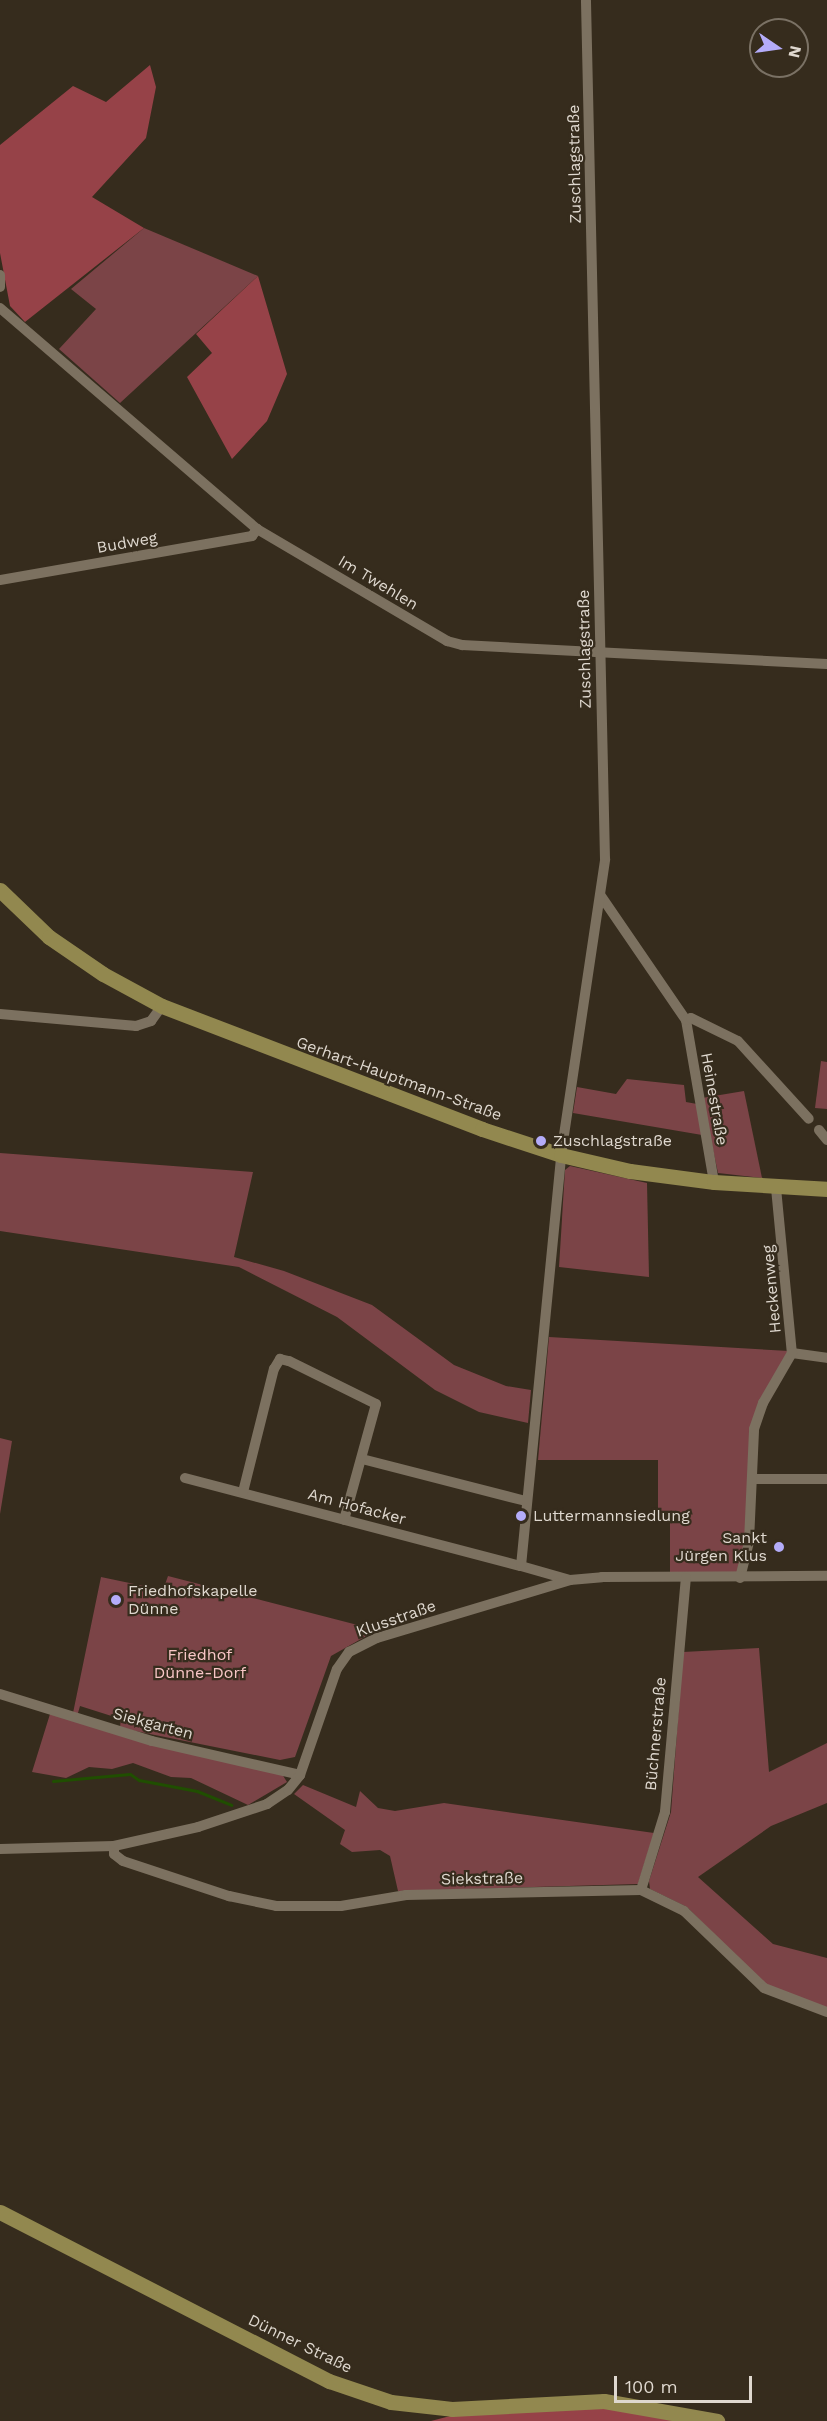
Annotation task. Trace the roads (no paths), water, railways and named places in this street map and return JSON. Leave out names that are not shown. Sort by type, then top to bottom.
[{"type":"street","name":"Zuschlagstraße","points":[[521,1566],[525,1501],[561,1155],[605,859],[586,0]]},
{"type":"street","points":[[0,275],[0,287]]},
{"type":"street","name":"Im Twehlen","points":[[0,308],[257,529],[447,641],[827,664]]},
{"type":"street","name":"Budweg","points":[[0,580],[252,536],[257,529]]},
{"type":"street","name":"Gerhart-Hauptmann-Straße","points":[[0,890],[49,937],[103,974],[162,1006],[285,1056],[561,1155],[630,1171],[776,1188],[827,1190]]},
{"type":"street","name":"Heinestraße","points":[[601,896],[686,1020],[714,1182]]},
{"type":"street","points":[[0,1014],[136,1026],[151,1021],[162,1006]]},
{"type":"street","name":"Heinestraße","points":[[686,1020],[691,1018],[738,1041],[809,1119]]},
{"type":"street","points":[[819,1131],[827,1140]]},
{"type":"street","name":"Heckenweg","points":[[776,1188],[792,1353],[827,1358]]},
{"type":"street","points":[[741,1578],[748,1541],[754,1430],[763,1403],[792,1353]]},
{"type":"street","points":[[243,1492],[274,1369],[280,1359],[376,1404],[344,1520]]},
{"type":"street","points":[[362,1459],[525,1501]]},
{"type":"street","name":"Am Hofacker","points":[[185,1478],[521,1566]]},
{"type":"street","points":[[752,1479],[827,1479]]},
{"type":"street","points":[[521,1566],[570,1580]]},
{"type":"street","name":"Klusstraße","points":[[0,1849],[114,1846],[237,1816],[267,1804],[288,1790],[300,1775],[337,1669],[349,1652],[377,1638],[570,1580],[602,1577],[827,1576]]},
{"type":"street","name":"Büchnerstraße","points":[[641,1890],[665,1812],[686,1578]]},
{"type":"street","name":"Siekgarten","points":[[0,1694],[152,1741],[300,1775]]},
{"type":"street","name":"Siekstraße","points":[[114,1846],[114,1854],[123,1861],[229,1896],[276,1906],[341,1906],[406,1895],[641,1890],[684,1911],[764,1988],[827,2012]]},
{"type":"street","name":"Dünner Straße","points":[[0,2212],[329,2381],[391,2402],[452,2409],[604,2401],[717,2421]]},
{"type":"waterway","points":[[53,1781],[130,1774],[139,1780],[197,1791],[231,1805]]},
{"type":"place","name":"Zuschlagstraße","points":[[541,1141]]},
{"type":"place","name":"Luttermannsiedlung","points":[[521,1516]]},
{"type":"place","name":"Sankt Jürgen Klus","points":[[779,1547]]},
{"type":"place","name":"Friedhofskapelle Dünne","points":[[116,1600]]},
{"type":"park label","name":"Friedhof Dünne-Dorf","points":[[200,1664]]}]
